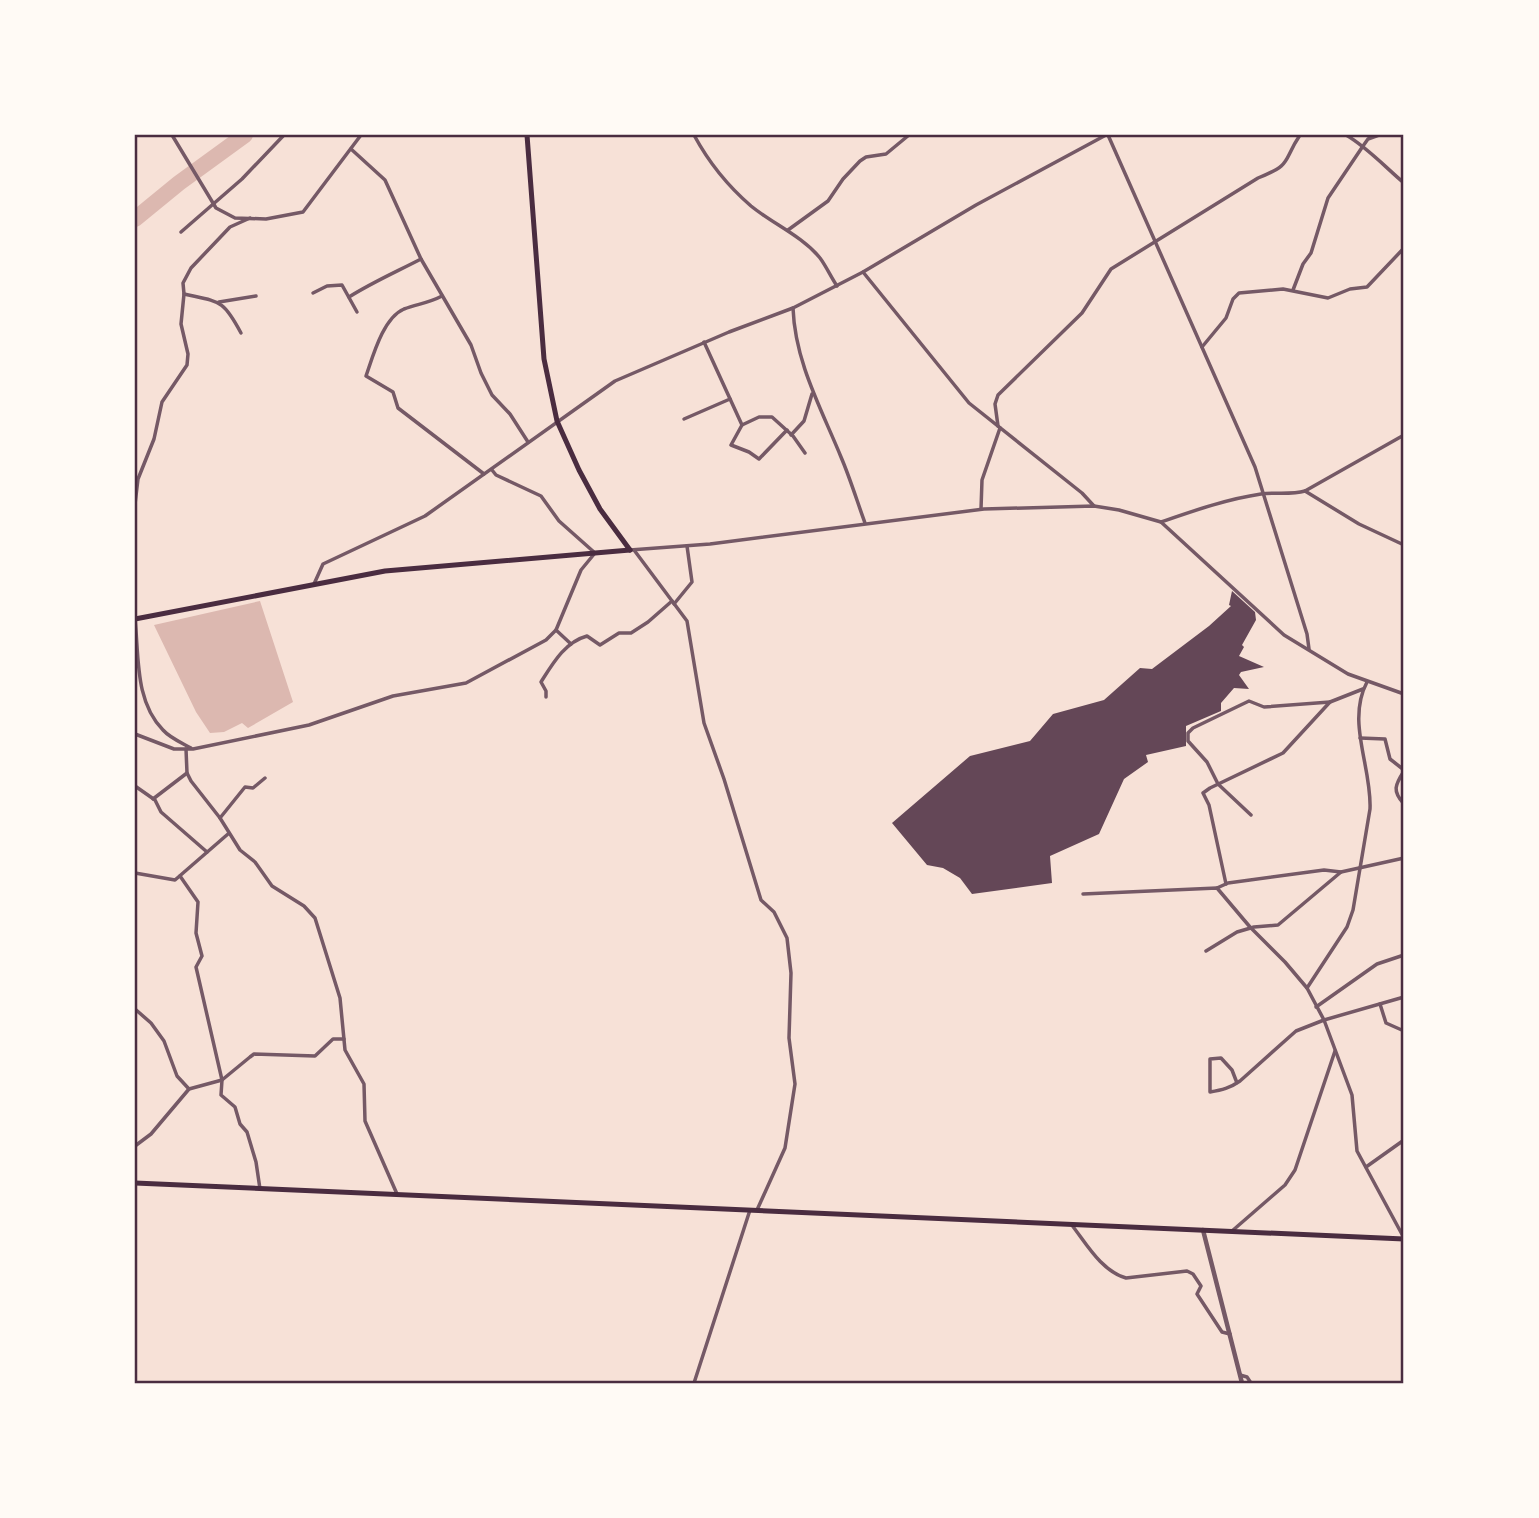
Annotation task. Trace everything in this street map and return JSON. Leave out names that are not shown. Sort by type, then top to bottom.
[{"type":"main road","points":[[527,135],[544,359],[557,421],[600,509],[632,550]]},
{"type":"main road","points":[[135,619],[385,571],[632,550]]},
{"type":"main road","points":[[135,1183],[1404,1238]]},
{"type":"street","points":[[181,232],[242,179],[284,135]]},
{"type":"street","points":[[176,136],[216,208],[235,218],[266,219],[303,212],[361,135]]},
{"type":"street","points":[[694,135],[704,153],[751,206],[820,257],[836,286]]},
{"type":"street","points":[[787,230],[828,201],[860,161],[866,157],[886,155],[909,135]]},
{"type":"street","points":[[314,584],[323,564],[425,516],[615,381],[704,342],[793,308],[863,272],[976,205],[1107,135],[1255,467],[1307,634],[1308,649]]},
{"type":"street","points":[[981,509],[982,480],[999,427],[995,404],[998,395],[1082,313],[1111,270],[1258,178],[1279,170],[1290,158],[1300,135]]},
{"type":"street","points":[[1346,135],[1363,146],[1404,183]]},
{"type":"street","points":[[1293,290],[1303,264],[1311,253],[1328,198],[1368,139],[1379,135]]},
{"type":"street","points":[[351,149],[385,180],[421,258],[471,345],[492,395],[510,414],[528,442]]},
{"type":"street","points":[[135,504],[138,479],[154,439],[162,402],[187,365],[188,354],[181,324],[183,283],[191,268],[230,227],[250,218]]},
{"type":"street","points":[[1202,347],[1226,318],[1233,299],[1239,293],[1293,290],[1328,298],[1350,289],[1367,287],[1404,248]]},
{"type":"street","points":[[349,297],[377,279],[386,278],[421,258]]},
{"type":"street","points":[[863,272],[969,403],[1082,493],[1094,506]]},
{"type":"street","points":[[313,293],[327,286],[342,285],[357,312]]},
{"type":"street","points":[[184,294],[219,302],[256,296]]},
{"type":"street","points":[[442,296],[430,303],[402,309],[378,341],[366,376],[393,392],[398,408],[485,474]]},
{"type":"street","points":[[219,302],[229,310],[241,332]]},
{"type":"street","points":[[793,308],[794,332],[813,392],[842,458],[866,524]]},
{"type":"street","points":[[704,342],[741,425]]},
{"type":"street","points":[[791,435],[804,421],[813,392]]},
{"type":"street","points":[[684,419],[730,399]]},
{"type":"street","points":[[787,430],[759,459],[731,444],[741,425],[759,417],[772,417],[787,430],[805,453]]},
{"type":"street","points":[[1161,522],[1208,506],[1263,494],[1305,491],[1404,435]]},
{"type":"street","points":[[135,734],[174,749],[193,749],[309,725],[393,696],[466,683],[546,640],[556,630],[581,570],[595,553],[559,521],[541,495],[496,475],[491,470]]},
{"type":"street","points":[[1305,491],[1359,524],[1404,545]]},
{"type":"street","points":[[632,550],[687,546],[981,509],[1094,506],[1119,510],[1161,522],[1284,635],[1348,674],[1404,694]]},
{"type":"street","points":[[546,696],[541,682],[552,664],[571,644],[587,636],[600,645],[619,633],[631,633],[673,602],[692,582],[687,546]]},
{"type":"street","points":[[632,550],[687,621],[704,723],[761,900],[774,912],[787,938],[791,973],[789,1038],[795,1084],[785,1148],[754,1210],[694,1383]]},
{"type":"street","points":[[135,619],[142,692],[148,712],[164,733],[193,749]]},
{"type":"street","points":[[556,630],[571,644]]},
{"type":"street","points":[[1307,988],[1347,927],[1353,910],[1370,796],[1359,729],[1363,689],[1367,681]]},
{"type":"street","points":[[1251,815],[1218,784],[1207,762],[1188,741],[1188,733],[1249,701],[1264,707],[1330,702],[1363,689]]},
{"type":"street","points":[[1226,884],[1209,805],[1203,793],[1283,753],[1330,702]]},
{"type":"street","points":[[1360,738],[1385,739],[1390,759],[1404,771],[1395,789],[1396,795],[1404,804]]},
{"type":"street","points":[[186,749],[187,773],[191,781],[220,818],[240,850],[255,862],[272,886],[304,906],[315,918],[340,998],[349,1060],[364,1084],[365,1121],[397,1195]]},
{"type":"street","points":[[153,799],[187,773]]},
{"type":"street","points":[[220,818],[245,787],[253,788],[265,778]]},
{"type":"street","points":[[135,786],[153,799],[160,812],[208,852]]},
{"type":"street","points":[[135,873],[175,880],[228,834]]},
{"type":"street","points":[[1083,894],[1217,888],[1226,884],[1324,870],[1341,872],[1404,858]]},
{"type":"street","points":[[1206,951],[1250,927],[1278,925],[1341,872]]},
{"type":"street","points":[[180,876],[198,902],[196,933],[202,956],[196,967],[222,1080],[221,1095],[234,1107],[240,1124],[247,1132],[256,1162],[260,1189]]},
{"type":"street","points":[[1217,888],[1307,988],[1324,1020],[1352,1095],[1357,1151],[1404,1238]]},
{"type":"street","points":[[1317,1007],[1377,964],[1404,956]]},
{"type":"street","points":[[1237,1083],[1232,1070],[1221,1058],[1210,1059],[1210,1092],[1230,1088],[1237,1083],[1297,1031],[1324,1020],[1404,997]]},
{"type":"street","points":[[1379,1004],[1386,1023],[1404,1031]]},
{"type":"street","points":[[135,1009],[152,1023],[164,1041],[177,1076],[189,1089]]},
{"type":"street","points":[[135,1146],[151,1134],[189,1089],[222,1080],[254,1054],[315,1055],[333,1039],[344,1039]]},
{"type":"street","points":[[1231,1231],[1285,1185],[1295,1170],[1336,1049]]},
{"type":"street","points":[[1365,1168],[1404,1140]]},
{"type":"street","points":[[1070,1224],[1097,1259],[1119,1276],[1126,1278],[1187,1271],[1193,1274],[1201,1286],[1197,1294],[1222,1332],[1230,1334]]},
{"type":"street","points":[[1203,1230],[1242,1383]]},
{"type":"street","points":[[1240,1375],[1247,1377],[1251,1383]]},
{"type":"shaded area","points":[[260,601],[293,702],[248,728],[242,723],[224,732],[210,733],[196,712],[154,625]]},
{"type":"building","points":[[1232,591],[1255,612],[1256,620],[1239,656],[1264,667],[1241,672],[1239,675],[1249,689],[1234,688],[1221,703],[1221,711],[1186,726],[1186,746],[1146,755],[1148,762],[1124,779],[1099,834],[1050,856],[1052,883],[972,894],[960,878],[943,868],[927,865],[892,823],[970,756],[1030,741],[1053,714],[1104,700],[1140,668],[1152,669],[1231,606]]},
{"type":"waterway","points":[[135,219],[245,135]]}]
